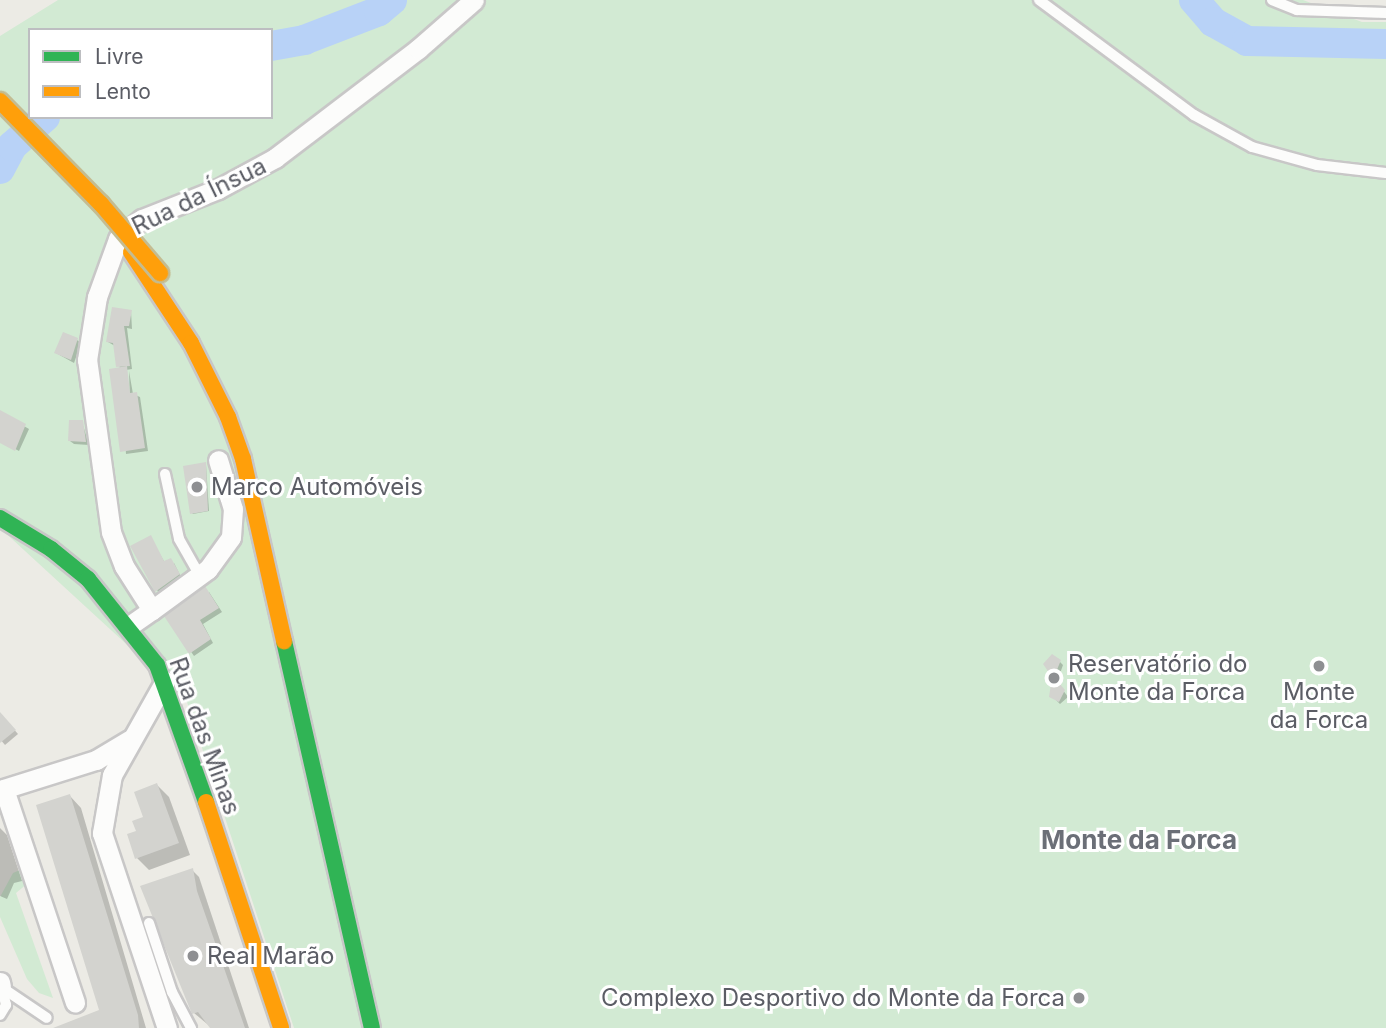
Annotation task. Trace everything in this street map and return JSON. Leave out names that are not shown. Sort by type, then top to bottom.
[{"type":"main road","points":[[0,101],[101,204],[156,276],[220,370],[260,472],[386,1028]]},
{"type":"main road","points":[[0,117],[156,276],[210,377],[243,459],[372,1028]]},
{"type":"main road","name":"Rua das Minas","points":[[0,518],[14,534],[77,569],[129,626],[165,681],[281,1028]]},
{"type":"main road","points":[[320,791],[357,1028]]},
{"type":"street","name":"Rua da Ínsua","points":[[152,610],[124,566],[111,532],[88,380],[93,317],[118,239],[148,216],[218,189],[275,159],[418,49],[474,0]]},
{"type":"street","points":[[129,626],[200,576],[218,558],[234,528],[218,460]]},
{"type":"street","points":[[165,681],[129,740],[110,783],[102,839],[167,1028]]},
{"type":"street","points":[[75,1002],[2,789],[96,760],[129,740]]},
{"type":"lane","points":[[1040,0],[1194,115],[1252,147],[1317,165],[1386,173]]},
{"type":"lane","points":[[1272,0],[1297,10],[1386,13]]},
{"type":"lane","points":[[165,474],[179,538],[200,576]]},
{"type":"lane","points":[[149,923],[172,992],[191,1028]]},
{"type":"lane","points":[[0,1015],[6,1005],[1,984]]},
{"type":"lane","points":[[1,984],[47,1018]]},
{"type":"green space","points":[[58,0],[1303,0],[1362,22],[1386,22],[1386,1028],[294,1028],[186,699],[0,528],[0,36]]},
{"type":"green space","points":[[20,870],[28,883],[16,893],[53,998],[39,993],[27,979],[0,917],[0,897],[13,873]]},
{"type":"building","points":[[112,307],[132,310],[129,326],[124,326],[130,366],[116,367],[113,343],[106,342]]},
{"type":"building","points":[[63,332],[78,338],[71,360],[54,353]]},
{"type":"building","points":[[127,366],[130,393],[137,392],[145,448],[120,452],[109,369]]},
{"type":"building","points":[[0,410],[26,424],[15,451],[0,443]]},
{"type":"building","points":[[69,420],[83,420],[86,442],[68,441]]},
{"type":"building","points":[[206,462],[208,511],[190,514],[183,466]]},
{"type":"building","points":[[151,535],[164,561],[171,558],[180,574],[155,592],[130,546]]},
{"type":"building","points":[[205,586],[219,608],[200,620],[211,639],[189,654],[164,616]]},
{"type":"building","name":"Reservatório do Monte da Forca","points":[[1052,654],[1061,660],[1054,677],[1065,690],[1059,702],[1049,697],[1052,677],[1043,664]]},
{"type":"building","points":[[0,712],[16,730],[0,743]]},
{"type":"building","points":[[157,783],[179,843],[135,859],[127,834],[136,831],[132,821],[143,817],[134,792]]},
{"type":"building","points":[[70,794],[138,1015],[139,1028],[53,1028],[99,1010],[36,805]]},
{"type":"building","points":[[193,868],[197,891],[245,1028],[210,1028],[198,1012],[192,1014],[140,886]]},
{"type":"waterway","points":[[273,46],[304,40],[379,11],[392,0]]},
{"type":"waterway","points":[[1194,0],[1213,22],[1247,41],[1386,44]]},
{"type":"waterway","points":[[0,169],[12,146],[43,119]]},
{"type":"traffic: fast","points":[[0,518],[51,549],[88,579],[157,665],[206,802]]},
{"type":"traffic: fast","points":[[284,641],[372,1028]]},
{"type":"traffic: slow","points":[[0,101],[101,204],[160,273]]},
{"type":"traffic: slow","points":[[131,252],[191,343],[228,417],[243,459],[284,641]]},
{"type":"traffic: slow","points":[[206,802],[281,1028]]},
{"type":"place","name":"Marco Automóveis","points":[[197,487]]},
{"type":"place","name":"Monte da Forca","points":[[1319,666]]},
{"type":"place","name":"Reservatório do Monte da Forca","points":[[1054,678]]},
{"type":"place","name":"Real Marão","points":[[193,956]]},
{"type":"place","name":"Complexo Desportivo do Monte da Forca","points":[[1079,998]]},
{"type":"district","name":"Monte da Forca","points":[[1139,840]]}]
